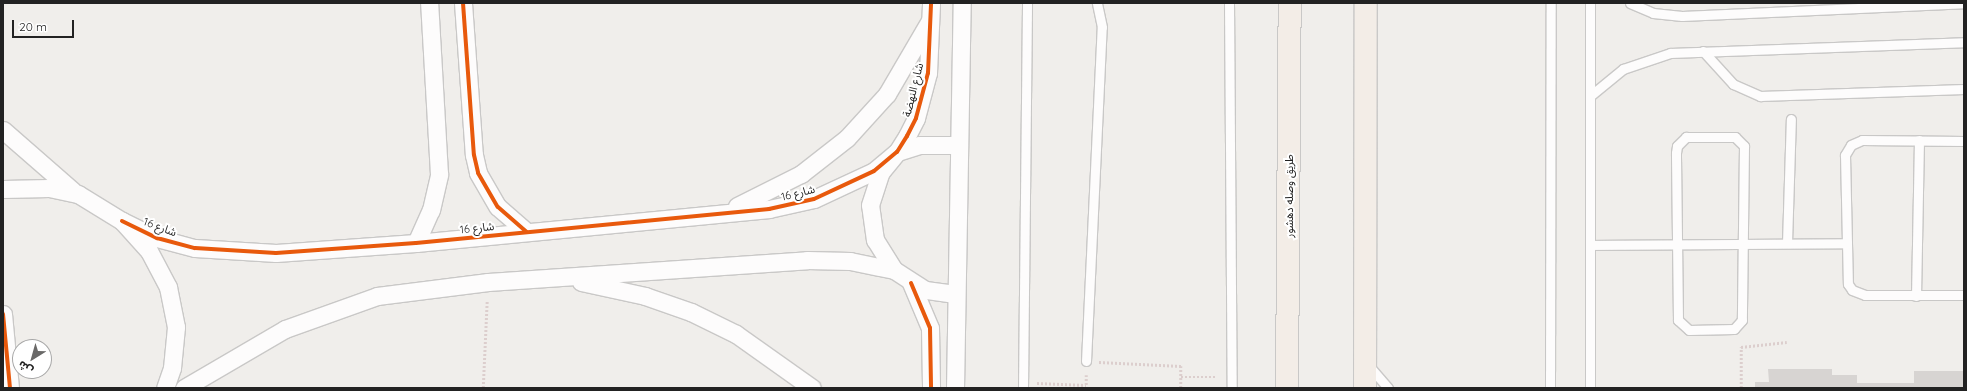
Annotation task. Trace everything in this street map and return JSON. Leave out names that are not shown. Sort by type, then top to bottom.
[{"type":"main road","name":"طريق وصله دهشور","points":[[1287,388],[1290,3]]},
{"type":"main road","points":[[1365,388],[1366,3]]},
{"type":"street","points":[[416,243],[431,210],[439,174],[430,3]]},
{"type":"street","points":[[463,3],[477,167],[498,207],[527,232]]},
{"type":"street","points":[[955,388],[955,294],[962,3]]},
{"type":"street","points":[[722,212],[801,174],[847,138],[887,94],[931,11]]},
{"type":"street","name":"شارع النهضة","points":[[897,152],[916,118],[922,100],[931,46],[931,11]]},
{"type":"street","points":[[3,130],[30,157],[78,194],[122,221],[150,251],[168,287],[176,327],[172,368],[165,388]]},
{"type":"street","points":[[955,294],[940,293],[911,283],[894,270],[875,240],[870,205],[881,172],[897,152],[920,145],[959,145]]},
{"type":"street","name":"شارع 16","points":[[122,221],[157,238],[195,248],[233,252],[276,253],[416,243],[722,212],[769,209],[814,199],[874,171],[897,152]]},
{"type":"street","points":[[3,189],[49,188],[78,194]]},
{"type":"street","points":[[184,388],[241,352],[330,311],[377,296],[488,282],[807,260],[850,261],[894,270]]},
{"type":"street","points":[[548,278],[604,286],[692,312],[742,338],[812,388]]},
{"type":"street","points":[[911,283],[930,328],[931,388]]},
{"type":"street","points":[[3,314],[10,388]]},
{"type":"lane","points":[[1023,385],[1027,3]]},
{"type":"lane","points":[[1086,361],[1102,27],[1097,3]]},
{"type":"lane","points":[[1229,3],[1232,388]]},
{"type":"lane","points":[[1550,388],[1551,3]]},
{"type":"lane","points":[[1590,3],[1590,388]]},
{"type":"lane","points":[[1630,3],[1653,13],[1682,16],[1964,3]]},
{"type":"lane","points":[[1590,96],[1609,78],[1638,62],[1670,53],[1964,42]]},
{"type":"lane","points":[[1703,52],[1733,84],[1760,96],[1964,89]]},
{"type":"lane","points":[[1787,243],[1791,119]]},
{"type":"lane","points":[[1686,137],[1735,137],[1744,146],[1742,320],[1734,329],[1696,331],[1682,326],[1678,320],[1677,244],[1677,146],[1686,137]]},
{"type":"lane","points":[[1964,141],[1862,140],[1847,149],[1848,284],[1852,290],[1865,295],[1964,295]]},
{"type":"lane","points":[[1916,296],[1919,140]]},
{"type":"lane","points":[[1590,245],[1847,243]]},
{"type":"lane","points":[[1365,362],[1388,388]]},
{"type":"path","points":[[482,388],[488,282]]},
{"type":"path","points":[[1741,388],[1741,347],[1787,342]]},
{"type":"path","points":[[1023,385],[1086,385],[1086,361],[1181,366],[1181,388]]},
{"type":"path","points":[[1181,377],[1232,377]]},
{"type":"building","points":[[1768,369],[1832,369],[1832,375],[1857,375],[1857,383],[1914,383],[1914,371],[1964,371],[1964,388],[1755,388],[1755,382],[1769,382]]},
{"type":"cycle path","points":[[463,3],[474,155],[478,173],[498,207],[527,232]]},
{"type":"cycle path","points":[[122,221],[157,238],[195,248],[276,253],[416,243],[769,209],[814,199],[874,171],[897,152],[907,136],[916,118],[928,73],[931,3]]},
{"type":"cycle path","points":[[911,283],[930,328],[931,388]]},
{"type":"cycle path","points":[[3,314],[10,388]]}]
